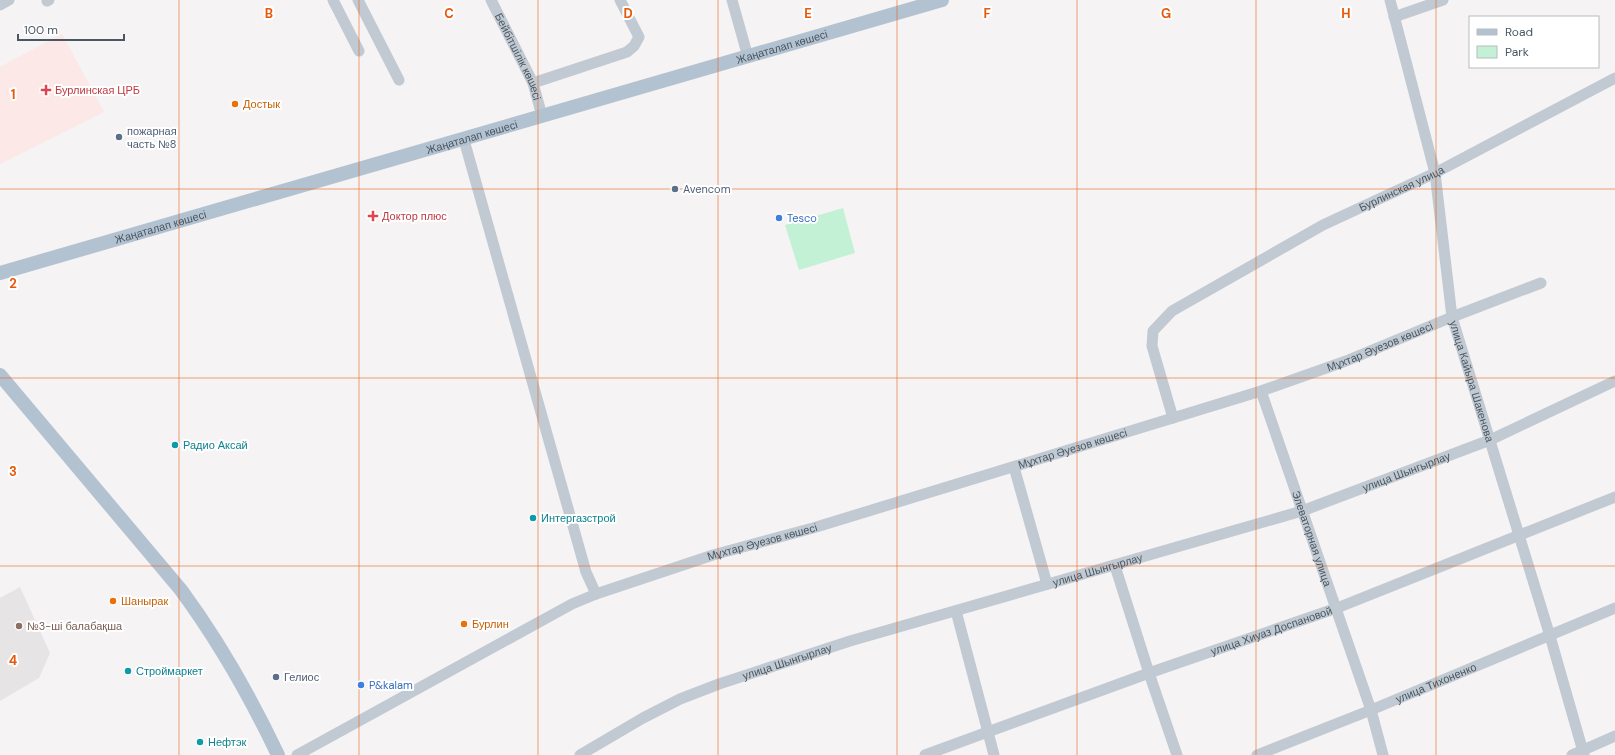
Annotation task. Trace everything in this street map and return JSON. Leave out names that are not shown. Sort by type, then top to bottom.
[{"type":"main road","name":"Жаңаталап көшесі","points":[[0,273],[464,140],[941,0]]},
{"type":"main road","points":[[0,375],[181,590],[196,610],[239,677],[257,710],[278,755]]},
{"type":"street","points":[[0,5],[9,0]]},
{"type":"street","points":[[333,0],[359,51]]},
{"type":"street","points":[[358,0],[399,80]]},
{"type":"street","name":"Бейбітшілік көшесі","points":[[491,0],[533,83],[542,116]]},
{"type":"street","points":[[533,83],[627,52],[634,46],[639,37],[620,0]]},
{"type":"street","points":[[732,0],[748,57]]},
{"type":"street","name":"улица Кайыра Шакенова","points":[[1390,0],[1435,173],[1452,317],[1550,636],[1584,753]]},
{"type":"street","points":[[1394,17],[1443,0]]},
{"type":"street","name":"Бурлинская улица","points":[[1173,418],[1152,346],[1153,331],[1172,311],[1323,225],[1435,173],[1615,78]]},
{"type":"street","points":[[464,140],[586,572],[596,594]]},
{"type":"street","name":"Мұхтар Әуезов көшесі","points":[[297,755],[572,604],[596,594],[713,555],[813,528],[1261,391],[1346,361],[1452,317],[1541,283]]},
{"type":"street","name":"улица Шынгырлау","points":[[580,755],[643,718],[680,700],[719,684],[850,642],[1302,511],[1490,440],[1615,381]]},
{"type":"street","name":"Элеваторная улица","points":[[1261,391],[1337,608],[1371,710],[1383,755]]},
{"type":"street","points":[[1014,467],[1047,584]]},
{"type":"street","name":"улица Хиуаз Доспановой","points":[[925,755],[1150,673],[1337,608],[1615,497]]},
{"type":"street","points":[[1115,566],[1178,755]]},
{"type":"street","name":"улица Тихоненко","points":[[1257,755],[1371,710],[1615,608]]},
{"type":"street","points":[[956,611],[994,755]]},
{"type":"street","points":[[1572,755],[1584,753],[1615,736]]},
{"type":"shaded area","name":"Бурлинская ЦРБ","points":[[62,34],[104,112],[0,164],[0,67]]},
{"type":"shaded area","name":"№3-ші балабақша","points":[[20,587],[50,653],[39,678],[0,701],[0,598]]},
{"type":"green space","points":[[843,208],[855,253],[799,270],[785,225]]},
{"type":"place","name":"Бурлинская ЦРБ","points":[[46,90]]},
{"type":"place","name":"Достык","points":[[235,104]]},
{"type":"place","name":"пожарная часть №8","points":[[119,137]]},
{"type":"place","name":"Avencom","points":[[675,189]]},
{"type":"place","name":"Доктор плюс","points":[[373,216]]},
{"type":"place","name":"Tesco","points":[[779,218]]},
{"type":"place","name":"Радио Аксай","points":[[175,445]]},
{"type":"place","name":"Интергазстрой","points":[[533,518]]},
{"type":"place","name":"Шанырак","points":[[113,601]]},
{"type":"place","name":"Бурлин","points":[[464,624]]},
{"type":"place","name":"№3-ші балабақша","points":[[19,626]]},
{"type":"place","name":"Строймаркет","points":[[128,671]]},
{"type":"place","name":"Гелиос","points":[[276,677]]},
{"type":"place","name":"P&kalam","points":[[361,685]]},
{"type":"place","name":"Нефтэк","points":[[200,742]]}]
